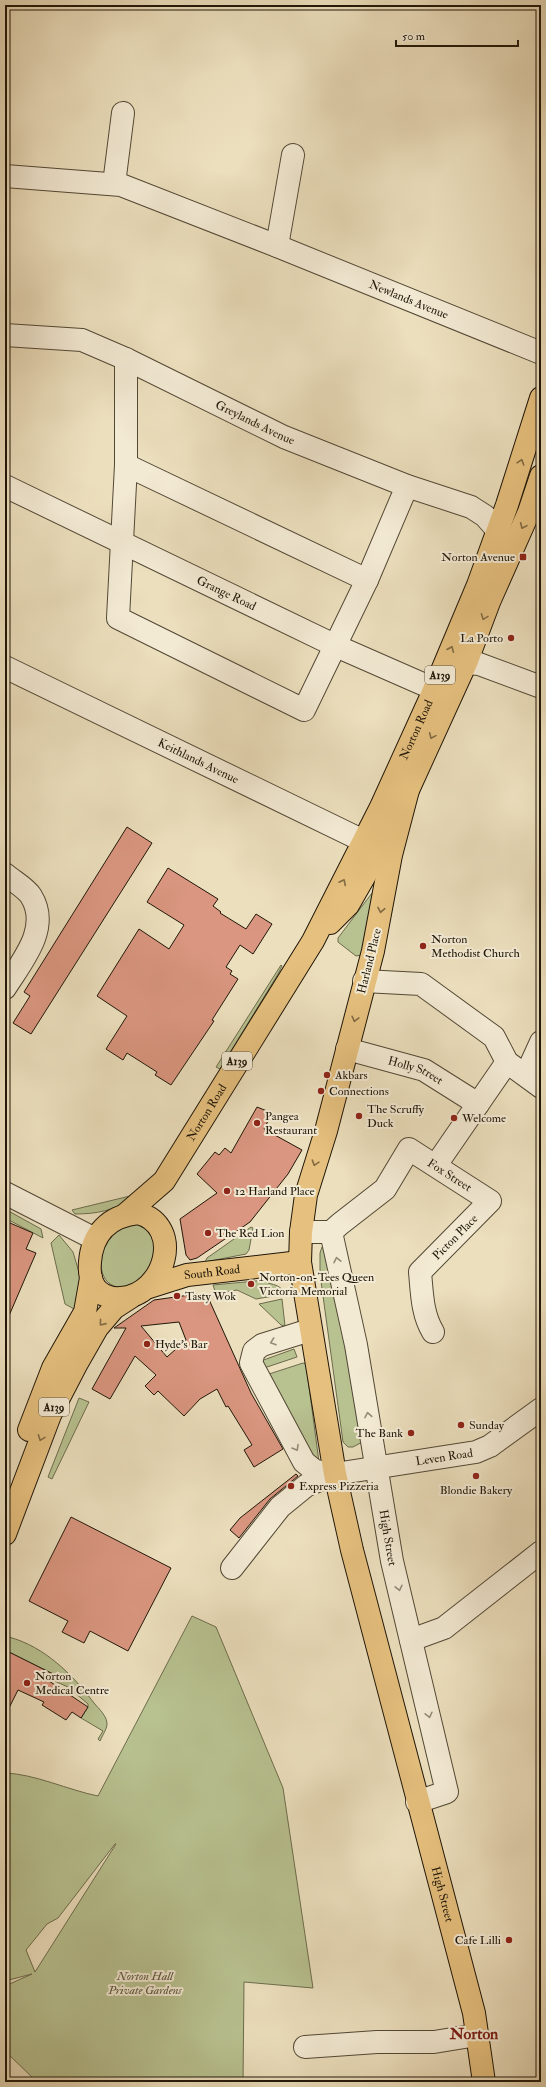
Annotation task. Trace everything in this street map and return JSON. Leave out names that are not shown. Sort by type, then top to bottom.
[{"type":"main road","name":"Norton Road","points":[[408,790],[498,531],[541,398]]},
{"type":"main road","name":"Norton Road","points":[[126,1214],[164,1181],[313,941],[348,905],[378,848],[442,693],[466,663],[489,602],[539,486]]},
{"type":"main road","name":"Harland Place","points":[[326,1131],[373,951],[378,848],[408,790]]},
{"type":"main road","name":"High Street","points":[[326,1131],[306,1195],[301,1232],[300,1262],[310,1330],[335,1474],[352,1550],[417,1802],[474,2013],[484,2082]]},
{"type":"main road","name":"Norton Road","points":[[159,1225],[164,1181]]},
{"type":"main road","points":[[126,1214],[138,1213],[149,1216],[159,1225]]},
{"type":"main road","name":"A139","points":[[5,1493],[53,1368],[85,1312],[91,1278],[89,1267],[90,1254],[95,1238],[101,1230],[126,1214]]},
{"type":"main road","name":"A139","points":[[5,1534],[50,1415],[76,1363],[97,1328],[114,1308],[140,1292],[159,1272],[165,1256],[164,1237],[159,1225]]},
{"type":"main road","points":[[165,1256],[187,1275]]},
{"type":"main road","name":"South Road","points":[[140,1292],[187,1275],[300,1262]]},
{"type":"main road","points":[[91,1278],[98,1290],[105,1295],[116,1298],[140,1292]]},
{"type":"street","points":[[114,184],[123,113]]},
{"type":"street","points":[[277,246],[293,155]]},
{"type":"street","name":"Newlands Avenue","points":[[5,176],[121,185],[277,246],[541,353]]},
{"type":"street","name":"Greylands Avenue","points":[[5,335],[82,340],[126,359],[284,437],[407,486],[472,507],[485,516],[498,531]]},
{"type":"street","points":[[126,359],[126,465],[118,618],[304,710],[367,580],[407,486]]},
{"type":"street","points":[[126,465],[367,580]]},
{"type":"street","points":[[514,483],[539,486]]},
{"type":"street","name":"Grange Road","points":[[5,486],[336,646],[442,693]]},
{"type":"street","points":[[466,663],[479,664],[541,687]]},
{"type":"street","name":"Keithlands Avenue","points":[[5,667],[378,848]]},
{"type":"street","points":[[5,874],[31,895],[37,910],[38,923],[33,944],[5,988]]},
{"type":"street","points":[[364,981],[421,984],[494,1037],[507,1062],[533,1081],[541,1042]]},
{"type":"street","name":"Holly Street","points":[[347,1049],[424,1070],[478,1104]]},
{"type":"street","points":[[436,1164],[507,1062]]},
{"type":"street","name":"Fox Street","points":[[331,1232],[385,1189],[409,1149],[436,1164],[490,1201]]},
{"type":"street","points":[[5,1193],[95,1238]]},
{"type":"street","name":"Picton Place","points":[[433,1332],[427,1323],[422,1298],[420,1272],[490,1201]]},
{"type":"street","points":[[301,1232],[331,1232]]},
{"type":"street","name":"High Street","points":[[331,1232],[356,1345],[392,1561],[447,1792],[417,1802]]},
{"type":"street","points":[[310,1330],[262,1345],[254,1351],[251,1363],[304,1462],[315,1471],[335,1474]]},
{"type":"street","name":"Leven Road","points":[[335,1474],[476,1452],[490,1446],[541,1409]]},
{"type":"street","points":[[232,1568],[280,1507],[307,1485],[335,1474]]},
{"type":"street","points":[[411,1640],[444,1628],[541,1552]]},
{"type":"street","points":[[305,2048],[377,2042],[434,2042],[477,2035]]},
{"type":"green space","points":[[372,893],[375,893],[362,955],[356,956],[338,942],[338,938]]},
{"type":"green space","points":[[281,965],[282,966],[278,974],[220,1069],[216,1067]]},
{"type":"green space","points":[[130,1196],[131,1198],[125,1202],[112,1209],[104,1211],[75,1214],[72,1210]]},
{"type":"green space","points":[[5,1209],[41,1229],[43,1238],[5,1218]]},
{"type":"green space","points":[[131,1223],[142,1224],[151,1232],[155,1242],[154,1253],[151,1264],[144,1275],[135,1283],[125,1287],[114,1286],[108,1282],[102,1269],[101,1261],[104,1245],[112,1233]]},
{"type":"green space","points":[[251,1227],[253,1228],[249,1250],[246,1254],[205,1262],[207,1258]]},
{"type":"green space","points":[[59,1235],[73,1252],[81,1279],[76,1310],[65,1304],[51,1243]]},
{"type":"green space","points":[[322,1247],[329,1247],[366,1440],[353,1447],[348,1447],[343,1442],[320,1274],[320,1253]]},
{"type":"green space","points":[[266,1280],[268,1283],[276,1285],[285,1294],[256,1299],[237,1290],[216,1294],[213,1285]]},
{"type":"green space","points":[[282,1299],[285,1326],[281,1325],[259,1304]]},
{"type":"green space","points":[[294,1349],[297,1357],[261,1369],[258,1362]]},
{"type":"green space","points":[[303,1363],[306,1364],[319,1462],[317,1464],[266,1375]]},
{"type":"green space","points":[[79,1398],[89,1402],[52,1479],[48,1477]]},
{"type":"green space","name":"Norton Hall Private Gardens","points":[[192,1616],[216,1627],[283,1788],[313,1988],[244,1982],[243,2082],[37,2082],[5,2051],[5,1986],[32,1974],[5,1981],[5,1773],[28,1776],[98,1796]],"holes":[[[116,1844],[35,1972],[26,1950],[47,1924],[58,1918]]]},
{"type":"green space","points":[[9,1637],[34,1647],[46,1655],[67,1672],[76,1682],[106,1718],[107,1726],[100,1741],[98,1739],[103,1731],[81,1718],[88,1707],[88,1704],[68,1687],[50,1679],[53,1674],[5,1650],[5,1638]]},
{"type":"building","points":[[127,827],[152,843],[31,1034],[13,1023],[30,996],[24,992]]},
{"type":"building","points":[[168,868],[218,899],[213,906],[221,912],[220,913],[246,929],[256,914],[272,924],[253,954],[240,945],[226,967],[232,971],[230,974],[238,979],[212,1020],[214,1021],[171,1085],[155,1075],[157,1072],[127,1053],[123,1060],[106,1049],[127,1016],[97,996],[139,929],[169,949],[184,925],[147,902]]},
{"type":"building","points":[[257,1107],[272,1113],[264,1129],[302,1150],[288,1174],[250,1222],[197,1258],[190,1260],[186,1255],[180,1219],[217,1193],[197,1174],[215,1152],[219,1155],[225,1148],[231,1153]]},
{"type":"building","points":[[10,1223],[33,1233],[26,1249],[36,1253],[5,1325],[5,1235]]},
{"type":"building","points":[[197,1294],[199,1300],[207,1295],[251,1393],[283,1449],[254,1467],[244,1450],[252,1445],[228,1406],[226,1407],[217,1389],[200,1399],[184,1416],[158,1391],[154,1395],[145,1386],[156,1375],[135,1356],[110,1399],[92,1389],[126,1328],[114,1328],[154,1300]],"holes":[[[179,1322],[186,1340],[167,1357],[141,1326]]]},
{"type":"building","points":[[296,1474],[298,1476],[270,1499],[239,1538],[230,1530],[240,1518]]},
{"type":"building","points":[[71,1517],[171,1568],[128,1651],[90,1631],[84,1643],[62,1632],[68,1621],[29,1601]]},
{"type":"building","name":"Norton Medical Centre","points":[[5,1650],[53,1674],[49,1681],[88,1707],[81,1718],[72,1712],[66,1720],[42,1705],[44,1702],[18,1690],[5,1716]]},
{"type":"place","name":"Norton Avenue","points":[[523,557]]},
{"type":"place","name":"La Porto","points":[[511,638]]},
{"type":"place","name":"Norton Methodist Church","points":[[423,946]]},
{"type":"place","name":"Akbars","points":[[327,1075]]},
{"type":"place","name":"Connections","points":[[321,1091]]},
{"type":"place","name":"The Scruffy Duck","points":[[359,1116]]},
{"type":"place","name":"Welcome","points":[[454,1118]]},
{"type":"place","name":"Pangea Restaurant","points":[[257,1123]]},
{"type":"place","name":"12 Harland Place","points":[[227,1191]]},
{"type":"place","name":"The Red Lion","points":[[208,1233]]},
{"type":"place","name":"Norton-on-Tees Queen Victoria Memorial","points":[[251,1284]]},
{"type":"place","name":"Tasty Wok","points":[[177,1296]]},
{"type":"place","name":"Hyde's Bar","points":[[147,1344]]},
{"type":"place","name":"Sunday","points":[[461,1425]]},
{"type":"place","name":"The Bank","points":[[411,1433]]},
{"type":"place","name":"Blondie Bakery","points":[[476,1476]]},
{"type":"place","name":"Express Pizzeria","points":[[291,1486]]},
{"type":"place","name":"Norton Medical Centre","points":[[27,1683]]},
{"type":"place","name":"Cafe Lilli","points":[[509,1940]]},
{"type":"district","name":"Norton","points":[[474,2033]]}]
